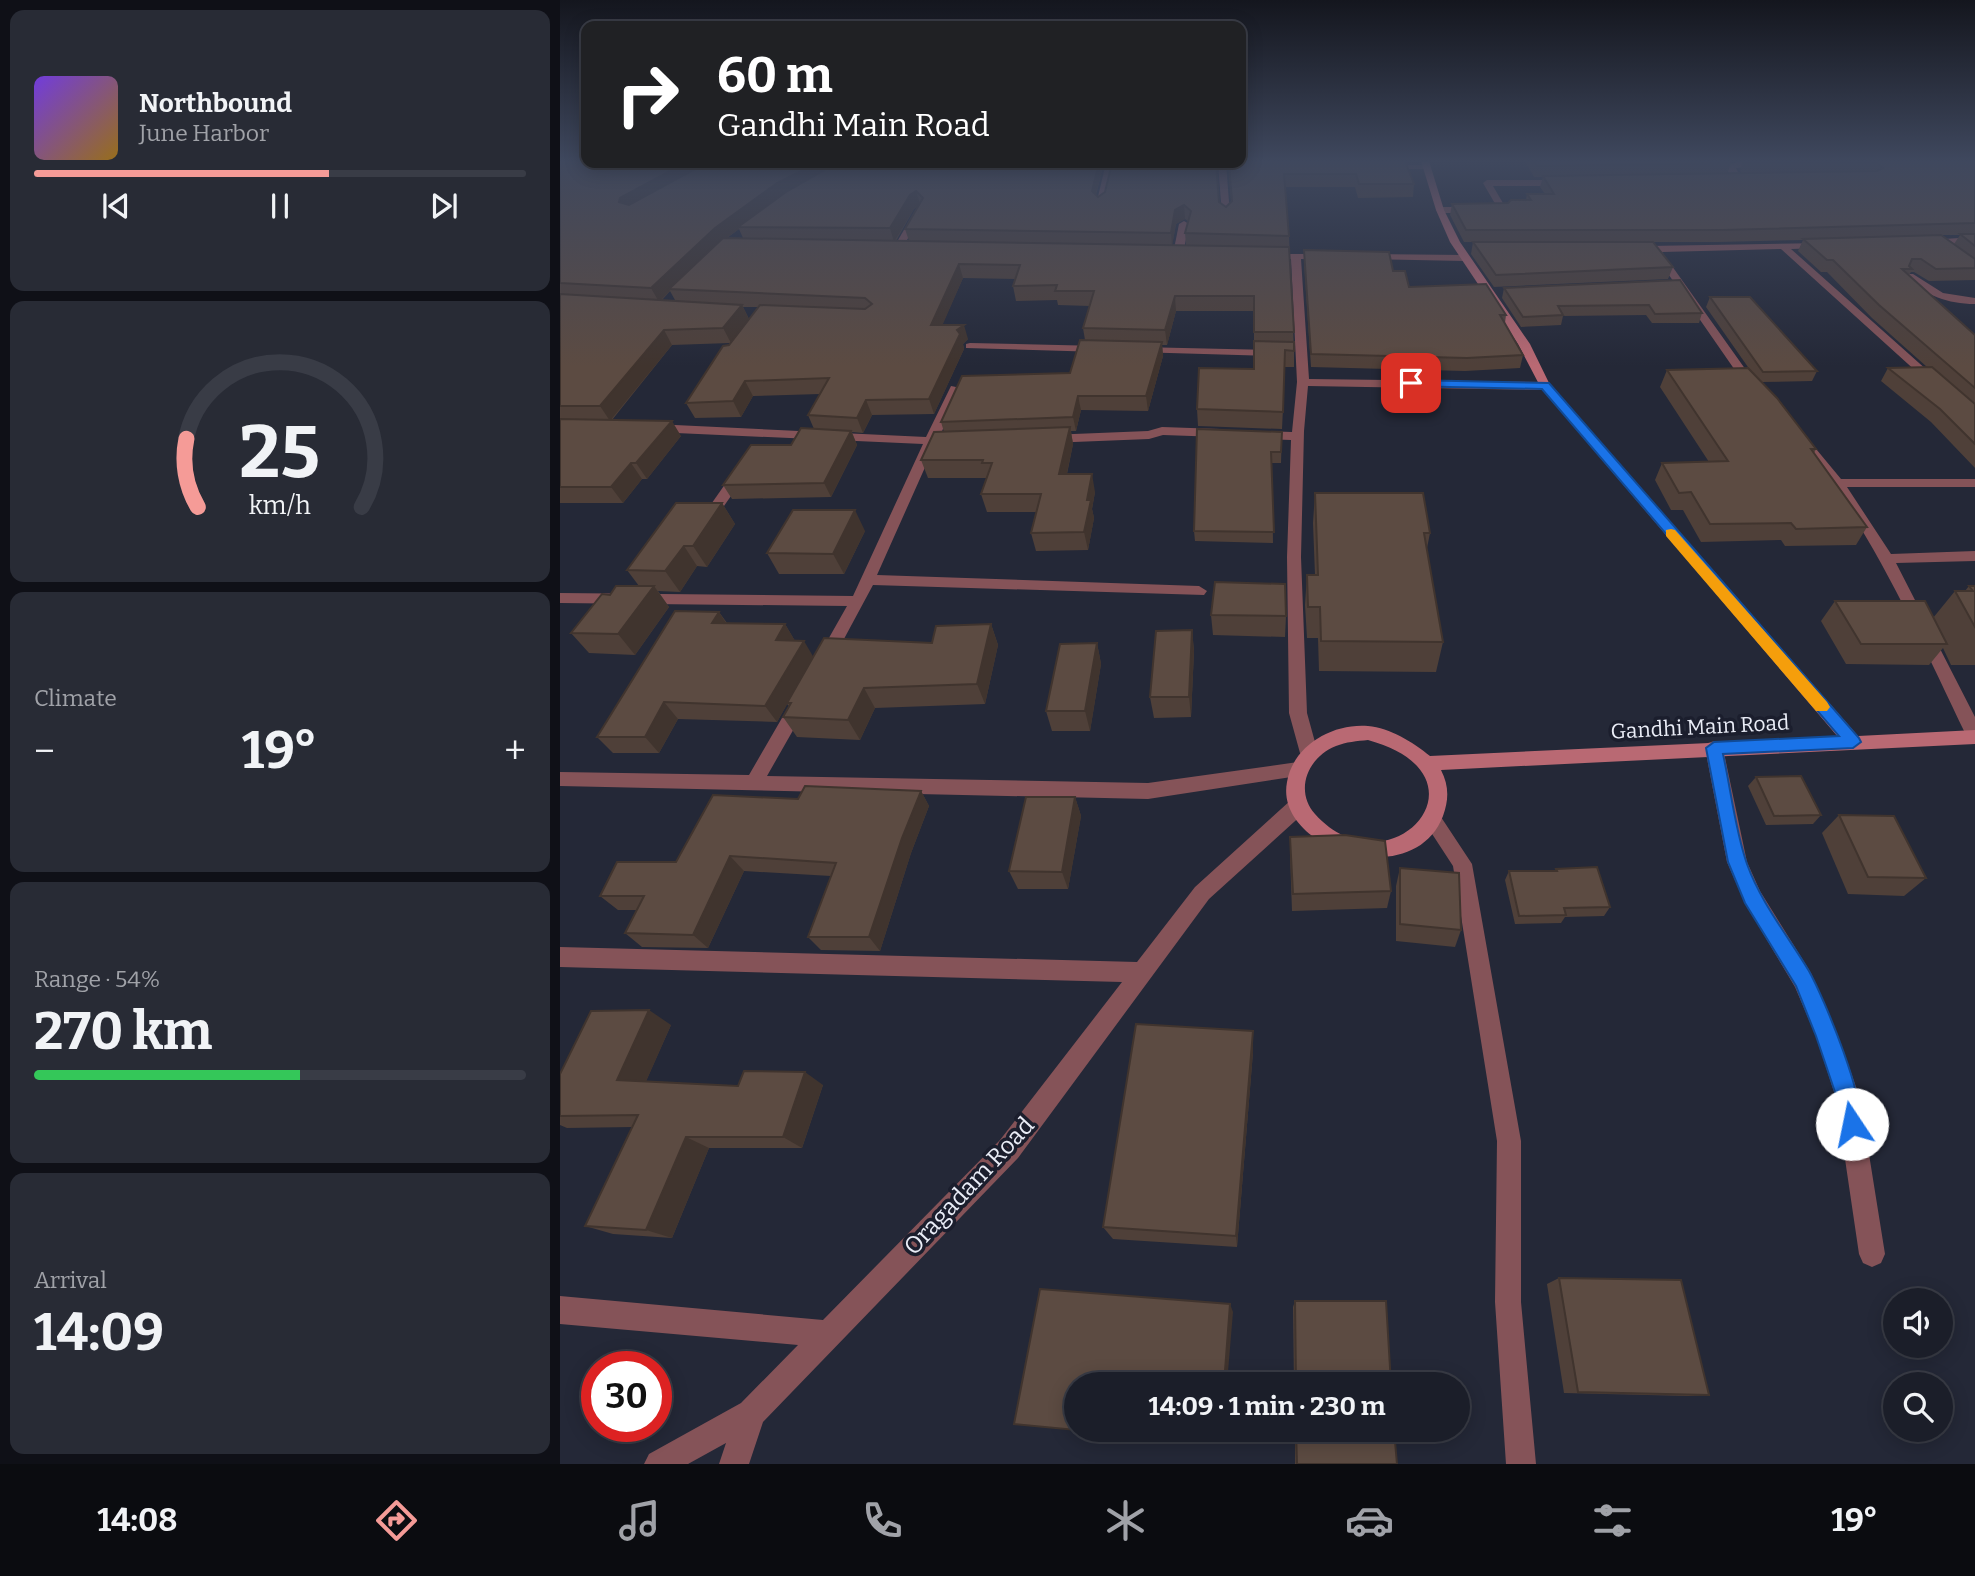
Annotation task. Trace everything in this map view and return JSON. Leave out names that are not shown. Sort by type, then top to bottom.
[{"type":"street","points":[[900,247],[910,229]]},
{"type":"street","points":[[1178,254],[1183,229]]},
{"type":"street","points":[[1452,229],[1496,293],[1545,386],[1853,742]]},
{"type":"street","points":[[1911,243],[1975,240]]},
{"type":"street","points":[[1938,242],[1947,250]]},
{"type":"street","points":[[1632,249],[1833,245]]},
{"type":"street","points":[[1783,246],[1944,391]]},
{"type":"street","points":[[886,247],[914,247]]},
{"type":"street","points":[[1656,249],[1675,284],[1743,378],[1761,397]]},
{"type":"street","points":[[1361,257],[1466,252]]},
{"type":"street","points":[[1165,254],[1189,254]]},
{"type":"street","points":[[1260,256],[1335,257]]},
{"type":"street","points":[[560,779],[1148,790],[1303,761],[1324,741],[1345,734],[1368,733],[1411,748],[1427,763],[1437,781],[1439,801],[1432,820],[1417,836],[1397,846],[1374,850],[1349,847],[1327,838],[1310,823],[1298,806],[1294,787],[1303,761],[1298,713],[1294,557],[1298,436],[1303,382],[1296,256]]},
{"type":"street","points":[[1909,276],[1933,295],[1945,300],[1975,301]]},
{"type":"street","points":[[970,346],[1108,349]]},
{"type":"street","points":[[1122,349],[1300,353]]},
{"type":"street","points":[[1303,382],[1545,386]]},
{"type":"street","points":[[754,783],[858,601],[955,388]]},
{"type":"street","points":[[1789,425],[1816,454],[1888,559],[1975,736]]},
{"type":"street","points":[[638,428],[759,446],[969,442]]},
{"type":"street","points":[[1038,439],[1149,435],[1162,431],[1298,436]]},
{"type":"street","points":[[712,513],[759,446]]},
{"type":"street","points":[[1836,483],[1975,483]]},
{"type":"street","points":[[1888,559],[1975,556]]},
{"type":"street","points":[[867,580],[1199,591]]},
{"type":"street","points":[[560,598],[858,601]]},
{"type":"street","name":"Gandhi Main Road","points":[[1427,763],[1975,736]]},
{"type":"street","points":[[1714,748],[1737,862],[1752,897],[1803,980],[1827,1036],[1848,1098],[1872,1254]]},
{"type":"street","name":"Oragadam Road","points":[[659,1464],[751,1413],[1009,1149],[1202,893],[1298,806]]},
{"type":"street","points":[[1432,820],[1462,864],[1509,1141],[1508,1302],[1521,1464]]},
{"type":"street","points":[[560,957],[1142,972]]},
{"type":"street","points":[[560,1310],[828,1334]]},
{"type":"street","points":[[734,1464],[751,1413]]},
{"type":"building","points":[[560,229],[714,229],[651,288],[560,283]]},
{"type":"building","points":[[926,229],[1172,229],[1171,233]]},
{"type":"building","points":[[1186,229],[1288,229],[1289,236],[1185,233]]},
{"type":"building","points":[[1466,229],[1747,229],[1723,230]]},
{"type":"building","points":[[1960,234],[1975,234],[1975,246]]},
{"type":"building","points":[[1941,235],[1975,259],[1975,268],[1936,269],[1921,259],[1912,259],[1909,266],[1912,269],[1902,269],[1975,335],[1975,388],[1879,305],[1833,260],[1827,260],[1803,239]]},
{"type":"building","points":[[723,238],[1289,247],[1294,332],[1254,332],[1254,296],[1175,296],[1165,330],[1083,328],[1094,291],[1055,291],[1057,285],[1013,286],[1020,265],[959,264],[931,325],[964,325],[957,330],[960,334],[929,399],[866,400],[857,418],[808,415],[829,378],[745,381],[733,401],[686,403],[723,346],[729,345],[760,305],[865,309],[872,304],[865,298],[669,289]]},
{"type":"building","points":[[1473,242],[1653,242],[1673,267],[1496,275]]},
{"type":"building","points":[[1304,250],[1389,252],[1393,271],[1405,271],[1409,287],[1486,284],[1506,315],[1500,315],[1523,355],[1467,358],[1311,354]]},
{"type":"building","points":[[1680,280],[1702,313],[1655,314],[1649,305],[1558,306],[1563,315],[1523,317],[1504,288]]},
{"type":"building","points":[[560,294],[742,305],[723,328],[664,330],[600,406],[560,406]]},
{"type":"building","points":[[1710,297],[1750,297],[1817,371],[1763,372]]},
{"type":"building","points":[[1080,340],[1162,342],[1146,396],[1078,396],[1073,417],[941,422],[962,376],[1070,373]]},
{"type":"building","points":[[1254,341],[1294,342],[1294,351],[1285,350],[1283,412],[1197,409],[1199,368],[1254,369]]},
{"type":"building","points":[[1932,367],[1975,404],[1975,444],[1940,409],[1888,368]]},
{"type":"building","points":[[1748,368],[1777,398],[1816,449],[1811,449],[1867,527],[1796,529],[1791,523],[1710,524],[1691,492],[1679,493],[1662,463],[1728,461],[1667,370]]},
{"type":"building","points":[[560,419],[672,421],[611,487],[560,487]]},
{"type":"building","points":[[1070,427],[1059,474],[1092,474],[1087,500],[1091,500],[1084,532],[1031,533],[1041,494],[981,494],[992,463],[982,463],[983,460],[921,460],[934,432]]},
{"type":"building","points":[[801,428],[851,431],[824,483],[723,485],[751,445],[791,445]]},
{"type":"building","points":[[1197,429],[1282,432],[1281,452],[1271,452],[1274,532],[1194,531]]},
{"type":"building","points":[[1315,493],[1423,493],[1430,533],[1424,533],[1443,642],[1321,641],[1320,607],[1308,607],[1307,575],[1318,575]]},
{"type":"building","points":[[676,503],[722,503],[693,546],[684,546],[665,571],[627,570]]},
{"type":"building","points":[[793,510],[855,510],[833,554],[767,553]]},
{"type":"building","points":[[1215,582],[1285,584],[1286,616],[1211,615]]},
{"type":"building","points":[[616,586],[654,586],[618,634],[571,633],[602,594],[610,595]]},
{"type":"building","points":[[1969,586],[1975,586],[1975,627],[1955,591],[1973,591]]},
{"type":"building","points":[[1835,601],[1925,601],[1947,644],[1861,644]]},
{"type":"building","points":[[675,611],[719,612],[712,623],[785,624],[776,640],[804,641],[765,706],[664,702],[645,737],[597,737]]},
{"type":"building","points":[[991,624],[977,684],[864,688],[848,720],[783,717],[791,703],[787,703],[824,638],[932,643],[936,626]]},
{"type":"building","points":[[1192,630],[1189,697],[1150,697],[1156,631]]},
{"type":"building","points":[[1097,643],[1085,711],[1046,711],[1060,644]]},
{"type":"building","points":[[1801,776],[1821,815],[1774,816],[1756,777]]},
{"type":"building","points":[[805,786],[921,791],[902,838],[869,937],[808,937],[836,863],[730,856],[693,935],[625,933],[644,896],[600,896],[617,862],[676,862],[713,795],[798,799]]},
{"type":"building","points":[[1026,797],[1075,797],[1062,872],[1009,871]]},
{"type":"building","points":[[1839,815],[1894,816],[1926,878],[1868,877]]},
{"type":"building","points":[[1345,835],[1385,841],[1391,891],[1293,894],[1290,837]]},
{"type":"building","points":[[1597,867],[1610,907],[1564,908],[1566,915],[1519,916],[1509,871],[1557,871],[1556,869]]},
{"type":"building","points":[[1400,868],[1459,873],[1461,930],[1400,924]]},
{"type":"building","points":[[649,1010],[617,1080],[738,1086],[744,1071],[805,1072],[783,1137],[686,1137],[646,1230],[585,1226],[638,1115],[560,1116],[560,1074],[591,1011]]},
{"type":"building","points":[[1136,1024],[1253,1031],[1236,1236],[1103,1227]]},
{"type":"building","points":[[1559,1278],[1681,1280],[1709,1395],[1578,1392]]},
{"type":"building","points":[[1040,1289],[1230,1304],[1225,1372],[1064,1372],[1064,1429],[1014,1424]]},
{"type":"building","points":[[1295,1301],[1386,1301],[1390,1372],[1296,1372]]},
{"type":"building","points":[[1296,1442],[1395,1442],[1397,1464],[1297,1464]]},
{"type":"slow traffic","points":[[1671,533],[1822,707]]},
{"type":"route","points":[[1411,383],[1545,386],[1853,742],[1714,748],[1737,862],[1752,897],[1803,980],[1827,1036],[1848,1098],[1852,1124]]}]
